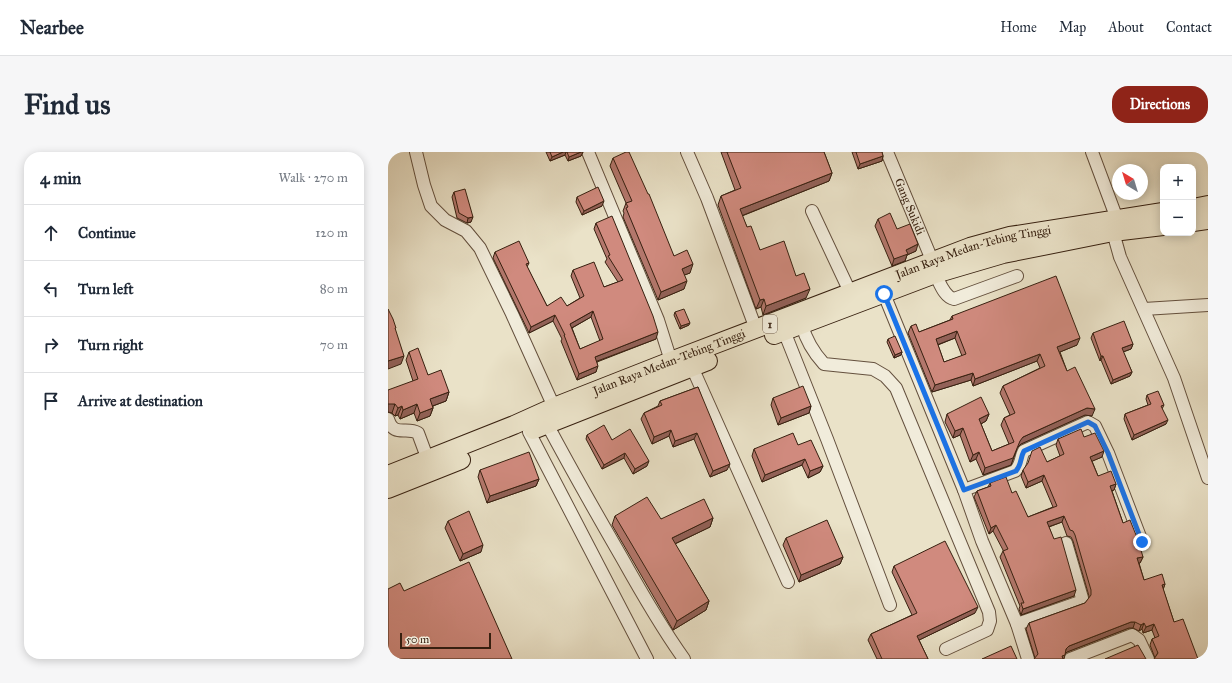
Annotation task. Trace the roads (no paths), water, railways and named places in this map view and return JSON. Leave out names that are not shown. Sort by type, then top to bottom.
[{"type":"highway","points":[[1196,208],[1208,206]]},
{"type":"highway","name":"Jalan Raya Medan-Tebing Tinggi","points":[[388,475],[514,425],[554,407],[850,292],[934,267],[1003,254],[1160,213]]},
{"type":"highway","points":[[1196,222],[1208,220]]},
{"type":"highway","name":"Jalan Raya Medan-Tebing Tinggi","points":[[1115,225],[1160,226]]},
{"type":"highway","name":"Jalan Raya Medan-Tebing Tinggi","points":[[388,490],[547,424],[784,331],[884,294],[934,267]]},
{"type":"street","points":[[416,152],[430,206],[445,220],[466,231],[480,248],[554,407]]},
{"type":"street","points":[[588,152],[658,320],[671,361]]},
{"type":"street","points":[[687,152],[707,198],[756,329]]},
{"type":"street","name":"Gang Sukidi","points":[[887,152],[934,267],[946,294],[950,298],[954,300],[1017,276]]},
{"type":"street","points":[[1092,152],[1115,225],[1120,257],[1174,378],[1208,478]]},
{"type":"street","points":[[812,211],[850,292]]},
{"type":"street","points":[[884,294],[964,490],[982,541],[1017,624],[1028,659]]},
{"type":"street","points":[[1144,309],[1208,305]]},
{"type":"street","points":[[802,325],[805,336],[814,353],[824,364],[872,369],[885,376],[896,388],[989,612],[990,621],[987,630],[946,649]]},
{"type":"street","points":[[784,331],[828,439],[890,605]]},
{"type":"street","points":[[692,367],[788,582]]},
{"type":"street","points":[[388,419],[390,425],[400,431],[413,431],[418,433],[428,460]]},
{"type":"street","points":[[964,490],[1016,471],[1020,467],[1024,451],[1090,422],[1095,426],[1108,453],[1142,542]]},
{"type":"street","points":[[547,424],[581,488],[672,642],[684,659]]},
{"type":"street","points":[[529,432],[647,659]]},
{"type":"street","points":[[1017,624],[1080,602],[1082,598],[1066,543]]},
{"type":"street","points":[[1070,659],[1132,635],[1139,640],[1148,659]]}]
